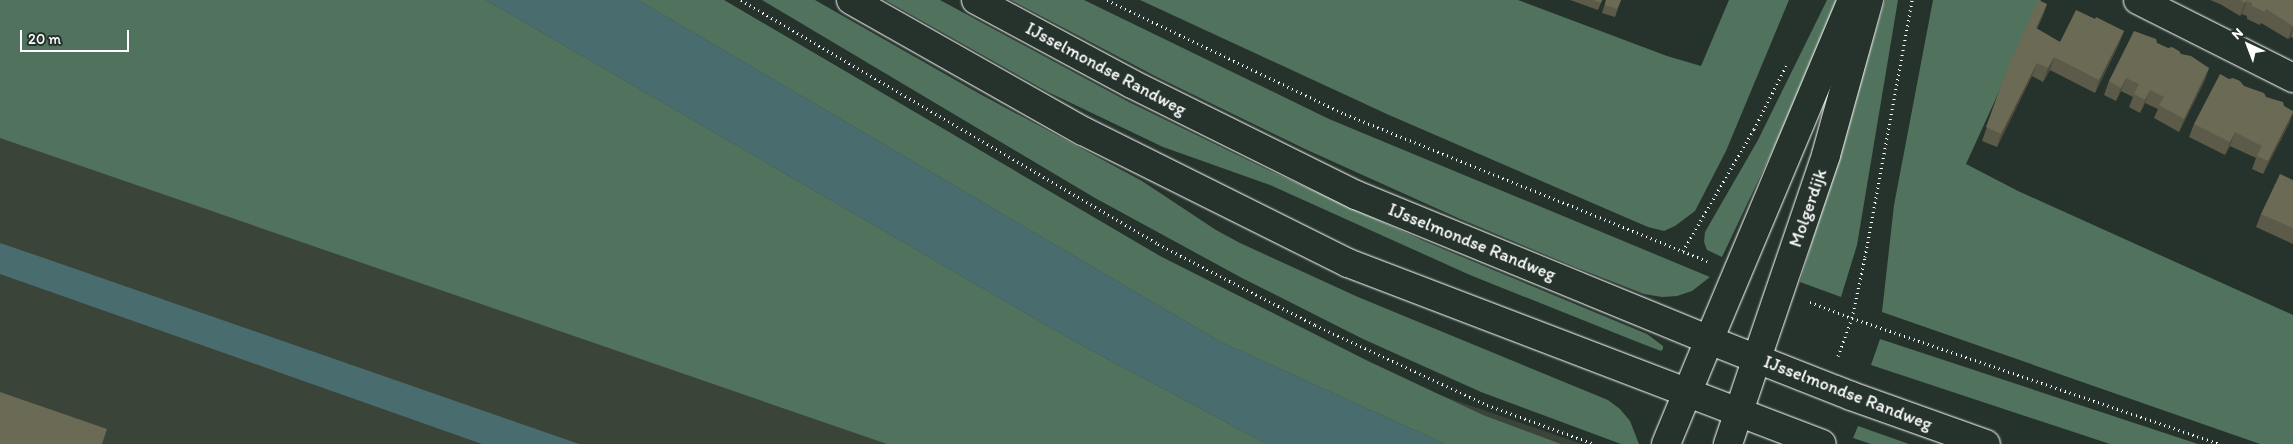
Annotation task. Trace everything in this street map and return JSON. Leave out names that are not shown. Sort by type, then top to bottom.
[{"type":"main road","points":[[851,0],[1083,131],[1348,264],[1822,444]]},
{"type":"main road","name":"IJsselmondse Randweg","points":[[976,0],[1132,84],[1356,195],[1709,340],[1851,396],[1986,444]]},
{"type":"main road","points":[[1666,444],[1852,0]]},
{"type":"main road","name":"Molgerdijk","points":[[1728,444],[1826,156],[1869,0]]},
{"type":"main road","points":[[2138,0],[2293,78]]},
{"type":"path","points":[[741,0],[1158,244],[1315,325],[1487,405],[1594,444]]},
{"type":"path","points":[[1107,0],[1345,114],[1683,251],[1754,129],[1789,60]]},
{"type":"path","points":[[1912,0],[1852,318],[2219,444]]},
{"type":"shaded area","points":[[0,0],[689,0],[1355,366],[1582,444],[0,444]]},
{"type":"green space","points":[[0,0],[486,0],[1072,340],[1267,444],[887,444],[0,138]]},
{"type":"green space","points":[[638,0],[724,0],[1160,256],[1368,361],[1483,415],[1561,444],[1445,444],[1219,341]]},
{"type":"green space","points":[[762,0],[815,0],[980,94],[1142,181],[1216,230],[1240,243],[1358,297],[1608,400],[1620,409],[1630,421],[1639,444],[1621,444],[1481,392],[1363,339],[1242,278],[1095,198]]},
{"type":"green space","points":[[885,0],[940,0],[1127,101],[1264,168],[1424,241],[1647,334],[1663,346],[1663,349],[1661,351],[1470,275],[1270,185],[1163,147],[1048,92]]},
{"type":"green space","points":[[1011,0],[1084,0],[1329,119],[1710,277],[1692,291],[1677,296],[1662,297],[1644,294],[1575,267],[1458,218],[1305,149],[1157,77]]},
{"type":"green space","points":[[1140,0],[1518,0],[1667,56],[1701,66],[1729,0],[1789,0],[1726,151],[1695,211],[1675,226],[1664,231],[1648,227],[1389,115]]},
{"type":"green space","points":[[1827,0],[1844,0],[1722,257],[1707,250],[1704,242],[1705,232],[1758,140]]},
{"type":"green space","points":[[1885,0],[1898,0],[1857,245],[1841,297],[1800,282]]},
{"type":"green space","points":[[1933,0],[2041,0],[1966,164],[2018,191],[2293,315],[2293,444],[2260,444],[1882,312],[1894,205]]},
{"type":"green space","points":[[1880,339],[2198,444],[2110,444],[1871,365]]},
{"type":"green space","points":[[1858,426],[1909,444],[1871,444],[1853,438]]},
{"type":"water","points":[[486,0],[638,0],[1219,341],[1445,444],[1267,444],[1072,340]]},
{"type":"water","points":[[0,243],[579,444],[482,444],[0,274]]},
{"type":"building","points":[[1606,0],[1621,0],[1617,9],[1605,5]]},
{"type":"building","points":[[2038,0],[2047,4],[2036,28],[2060,42],[2076,10],[2095,19],[2096,17],[2124,31],[2099,80],[2054,57],[2048,68],[2037,63],[2001,134],[1986,127],[2008,67]]},
{"type":"building","points":[[2240,0],[2293,0],[2293,26],[2266,9],[2265,12],[2252,6],[2252,3],[2247,1],[2245,3]]},
{"type":"building","points":[[2134,31],[2156,39],[2157,43],[2168,48],[2172,47],[2181,54],[2191,56],[2209,68],[2184,119],[2159,105],[2164,97],[2150,90],[2145,100],[2134,94],[2139,84],[2126,78],[2121,88],[2109,81]]},
{"type":"building","points":[[2220,74],[2229,79],[2233,78],[2240,81],[2244,86],[2264,93],[2266,97],[2283,102],[2284,106],[2293,111],[2268,161],[2257,156],[2262,146],[2235,132],[2230,142],[2194,124]]},
{"type":"building","points":[[2280,174],[2293,180],[2293,228],[2261,214]]},
{"type":"building","points":[[0,392],[107,429],[102,444],[0,444]]}]
